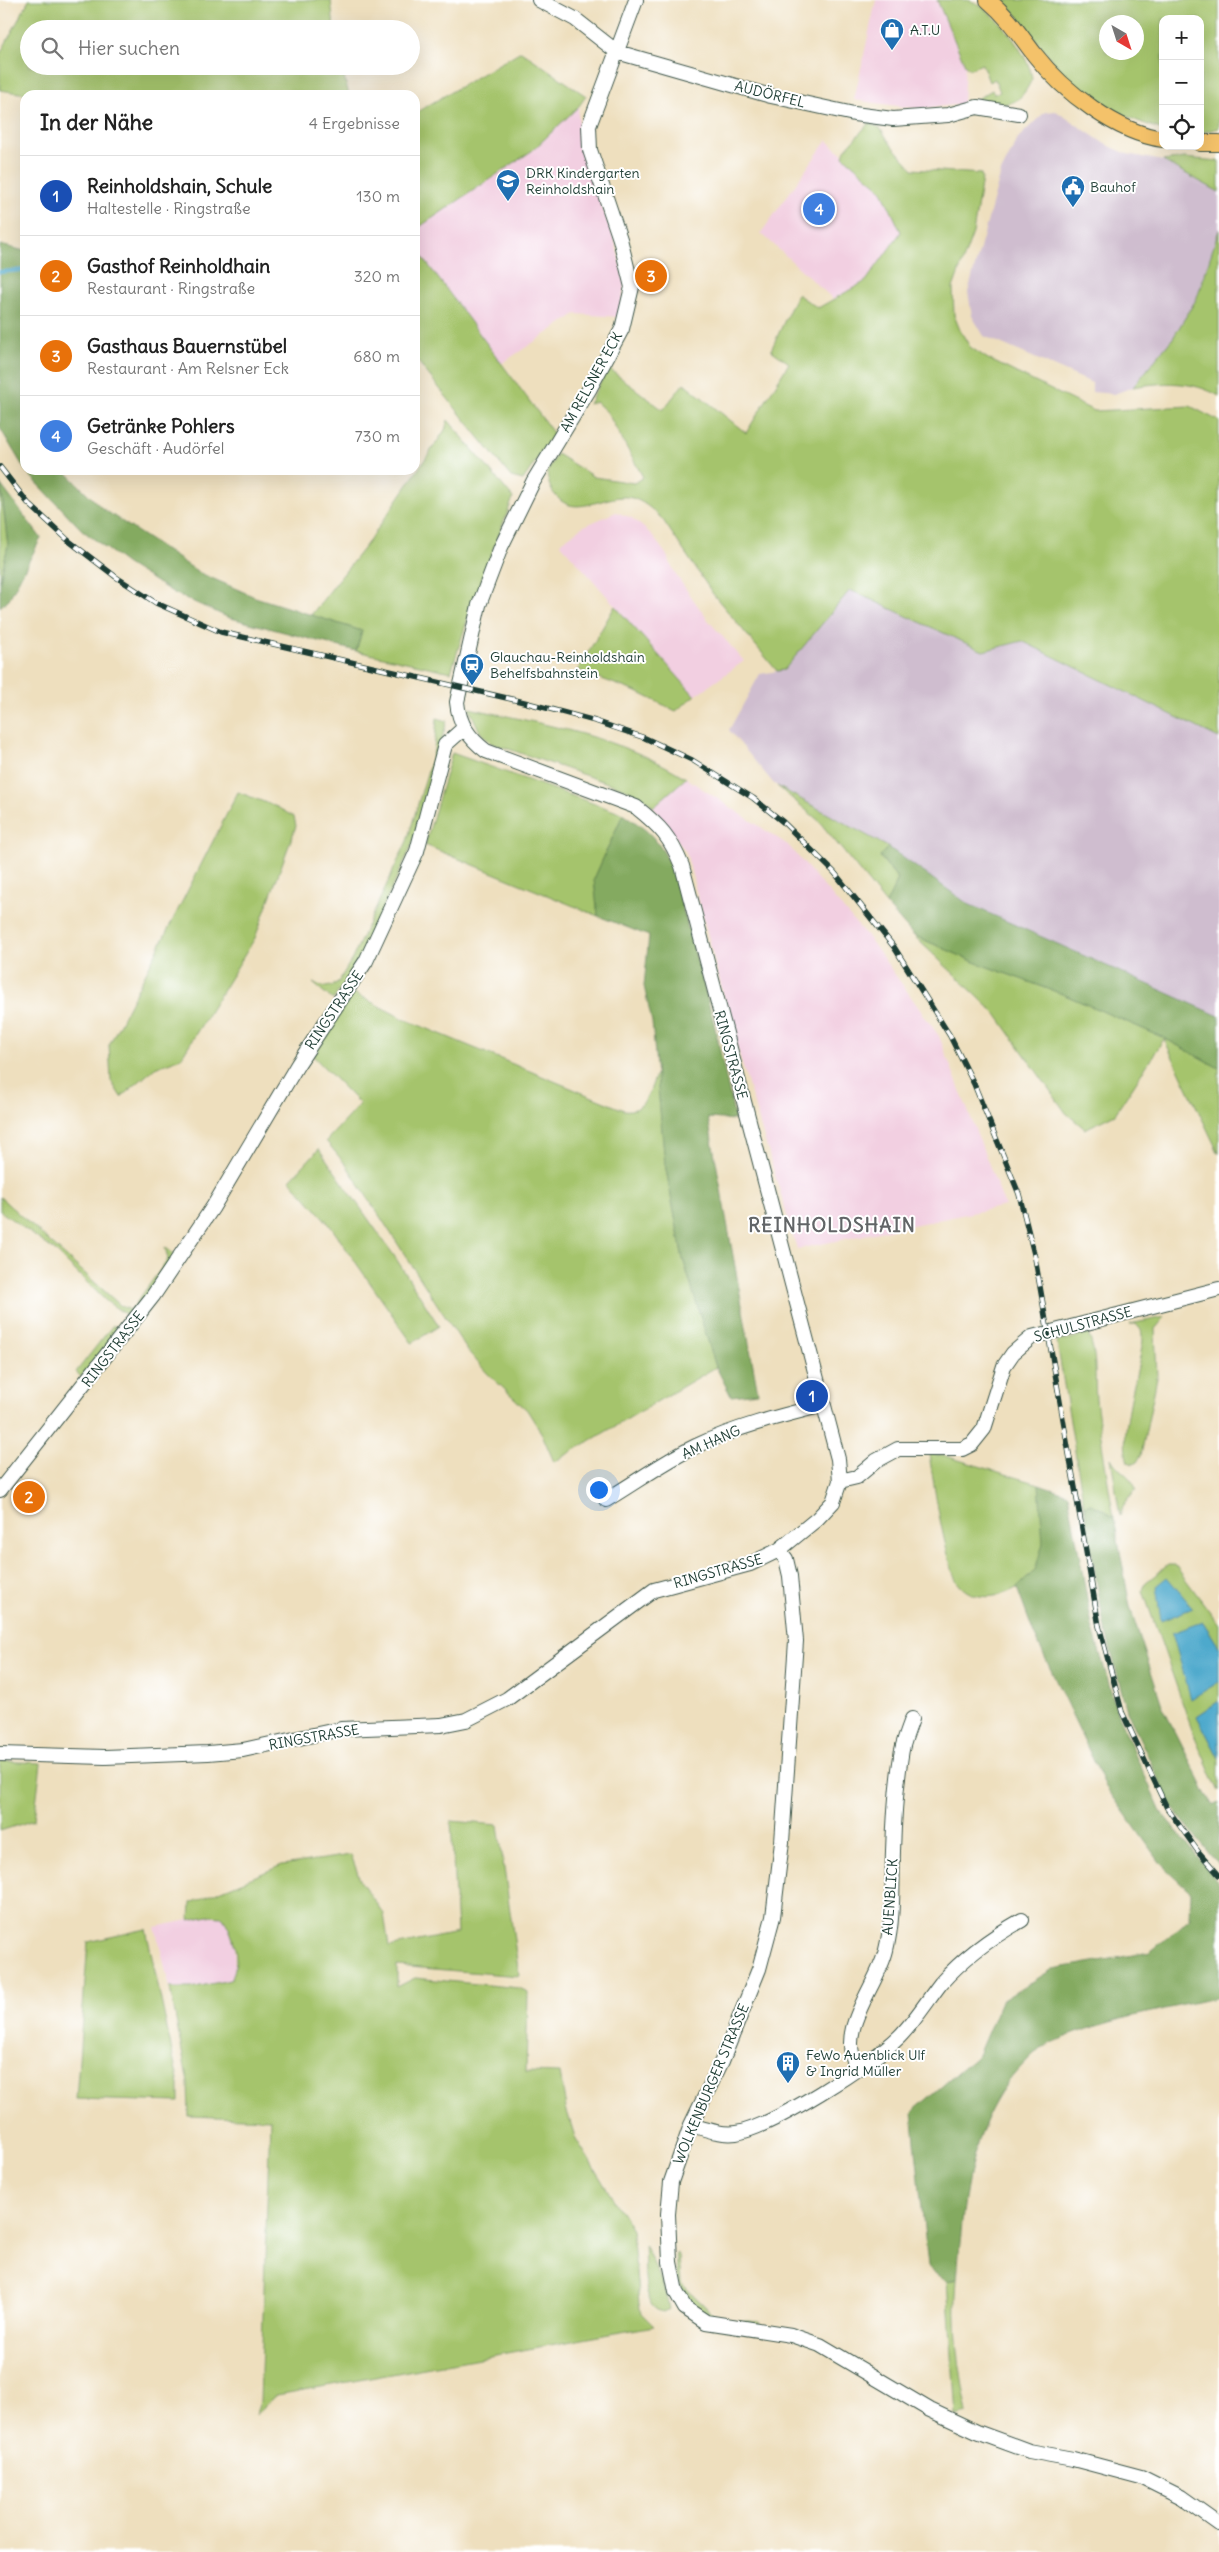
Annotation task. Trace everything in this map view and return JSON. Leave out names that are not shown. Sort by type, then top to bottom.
[{"type":"main road","points":[[988,0],[1008,17],[1036,56],[1073,94],[1111,120],[1148,137],[1159,138]]},
{"type":"street","name":"AUDÖRFEL","points":[[539,0],[575,19],[618,52],[771,96],[854,114],[902,119],[948,115],[977,107],[1019,114]]},
{"type":"street","name":"AM RELSNER ECK","points":[[464,728],[458,715],[457,702],[479,605],[501,547],[533,482],[590,388],[622,329],[632,288],[620,239],[590,150],[589,126],[636,0]]},
{"type":"street","name":"RINGSTRASSE","points":[[0,1490],[117,1344],[159,1288],[213,1207],[298,1064],[366,961],[418,851],[444,745],[464,728],[472,740],[486,751],[636,807],[654,821],[671,841],[682,866],[838,1460],[840,1482],[837,1494],[827,1510],[779,1550],[757,1562],[654,1590],[507,1699],[479,1715],[453,1724],[341,1730],[243,1750],[208,1753],[105,1757],[0,1754]]},
{"type":"street","name":"SCHULSTRASSE","points":[[840,1482],[856,1477],[876,1461],[898,1449],[962,1449],[972,1444],[984,1429],[1004,1366],[1013,1353],[1032,1337],[1219,1289]]},
{"type":"street","name":"AM HANG","points":[[606,1500],[693,1447],[771,1418],[823,1405]]},
{"type":"street","name":"WOLKENBURGER STRASSE","points":[[779,1550],[786,1559],[790,1576],[796,1641],[782,1842],[773,1917],[759,1969],[722,2060],[691,2125],[668,2193],[670,2262],[676,2292],[685,2308],[698,2318],[716,2325],[791,2335],[820,2345],[930,2410],[977,2432],[1029,2451],[1074,2459],[1141,2477],[1181,2497],[1219,2524]]},
{"type":"street","name":"AUENBLICK","points":[[858,2068],[852,2057],[854,2027],[886,1950],[893,1896],[893,1850],[901,1754],[912,1719]]},
{"type":"street","points":[[691,2125],[722,2133],[748,2130],[776,2118],[858,2068],[898,2038],[956,1968],[979,1948],[1022,1920]]},
{"type":"shaded area","points":[[876,0],[937,0],[965,65],[963,104],[919,109],[854,100]]},
{"type":"shaded area","points":[[579,106],[578,115],[584,159],[614,238],[625,283],[619,317],[576,314],[501,364],[420,254],[420,227],[533,150]]},
{"type":"shaded area","points":[[1056,111],[1105,144],[1127,154],[1163,161],[1219,192],[1219,230],[1197,298],[1173,338],[1133,387],[1114,394],[1092,392],[1092,383],[984,336],[972,316],[968,292],[1001,172],[1019,137],[1045,112]]},
{"type":"shaded area","points":[[827,140],[881,189],[902,232],[866,281],[833,299],[761,233]]},
{"type":"shaded area","points":[[616,512],[632,518],[651,534],[666,554],[676,575],[708,620],[744,661],[695,696],[560,543],[582,527]]},
{"type":"shaded area","points":[[850,590],[983,651],[1022,641],[1219,738],[1219,1016],[968,904],[888,847],[774,784],[729,730],[760,674],[784,670]]},
{"type":"shaded area","points":[[686,778],[788,845],[871,941],[939,1036],[1005,1206],[797,1249],[737,1047],[686,852],[653,807]]},
{"type":"shaded area","points":[[208,1916],[222,1917],[228,1925],[234,1942],[235,1973],[230,1980],[221,1983],[190,1988],[170,1988],[155,1927]]},
{"type":"green space","points":[[29,0],[331,0],[333,20],[20,20],[20,75],[343,75],[348,90],[20,90],[20,93],[0,90],[0,54]]},
{"type":"green space","points":[[937,0],[968,0],[988,11],[998,21],[1017,45],[1030,69],[1032,79],[1022,96],[1010,103],[1003,104],[977,99],[992,90],[994,94],[1000,92],[995,79],[989,82],[982,64],[970,69],[965,65]]},
{"type":"green space","points":[[1002,0],[1219,0],[1219,128],[1204,132],[1204,15],[1159,15],[1159,129],[1113,109],[1084,91],[1058,67],[1020,19]]},
{"type":"green space","points":[[521,51],[586,96],[579,106],[533,150],[420,227],[420,110]]},
{"type":"green space","points":[[869,123],[880,128],[892,146],[913,169],[981,174],[982,178],[973,233],[953,288],[954,315],[970,347],[988,359],[1094,411],[1190,406],[1219,421],[1219,738],[1022,641],[983,651],[850,590],[784,670],[777,671],[713,594],[663,520],[651,509],[638,500],[627,497],[573,506],[564,503],[553,492],[547,472],[557,454],[594,477],[634,483],[643,477],[607,412],[596,402],[589,404],[608,368],[663,410],[684,383],[746,433],[789,363],[771,350],[797,294],[818,308],[866,281],[901,232],[881,189],[843,156],[845,150]]},
{"type":"green space","points":[[1184,158],[1219,161],[1219,192],[1163,161]]},
{"type":"green space","points":[[1219,230],[1219,396],[1188,385],[1166,383],[1133,387],[1173,338],[1197,298]]},
{"type":"green space","points":[[0,245],[20,250],[20,462],[0,428]]},
{"type":"green space","points":[[420,254],[554,434],[523,480],[511,477],[420,364]]},
{"type":"green space","points":[[448,420],[513,498],[473,602],[451,672],[356,651],[362,631],[311,615],[370,540],[414,475],[420,475],[420,467],[445,430]]},
{"type":"green space","points":[[30,475],[69,475],[103,509],[200,573],[255,597],[362,631],[356,651],[227,617],[174,593],[127,564],[82,530]]},
{"type":"green space","points":[[0,484],[8,545],[0,581]]},
{"type":"green space","points":[[1,485],[41,538],[9,599],[0,607],[0,581],[8,545]]},
{"type":"green space","points":[[615,606],[695,696],[676,711],[639,693],[578,670]]},
{"type":"green space","points":[[469,708],[553,726],[608,742],[661,764],[686,778],[653,807],[647,800],[628,790],[491,743],[480,732]]},
{"type":"green space","points":[[437,718],[447,721],[412,845],[357,963],[333,1000],[313,983],[324,987],[332,986],[339,981],[352,959],[407,841],[434,750]]},
{"type":"green space","points":[[452,753],[623,814],[594,879],[598,916],[425,845]]},
{"type":"green space","points":[[777,786],[888,847],[880,857],[898,879],[886,904],[818,820]]},
{"type":"green space","points":[[238,792],[277,807],[294,817],[296,826],[255,938],[181,1058],[155,1068],[121,1097],[111,1081],[109,1045]]},
{"type":"green space","points":[[623,814],[639,825],[657,842],[671,866],[714,1023],[735,1120],[708,1118],[758,1393],[731,1396],[716,1367],[683,1259],[665,1164],[652,1022],[644,986],[649,936],[598,916],[594,879]]},
{"type":"green space","points":[[888,847],[968,904],[1219,1016],[1219,1068],[1164,1038],[1065,995],[977,963],[913,935],[886,904],[898,879],[880,856]]},
{"type":"green space","points":[[913,935],[977,963],[1065,995],[1164,1038],[1219,1068],[1219,1154],[1164,1039],[1115,1114],[1085,1129],[1066,1113],[996,1014]]},
{"type":"green space","points":[[354,993],[404,1019],[624,1110],[637,1108],[642,1104],[657,1072],[665,1164],[683,1259],[716,1367],[554,1462],[542,1434],[527,1410],[487,1373],[467,1350],[347,1166],[326,1141],[360,1104],[311,1054]]},
{"type":"green space","points":[[319,1149],[395,1257],[439,1326],[412,1343],[329,1224],[290,1180]]},
{"type":"green space","points":[[0,1197],[121,1306],[131,1310],[168,1259],[165,1247],[175,1255],[134,1312],[125,1314],[106,1301],[54,1250],[0,1211]]},
{"type":"green space","points":[[1165,1317],[1155,1329],[1157,1378],[1141,1455],[1137,1462],[1133,1464],[1128,1462],[1126,1450],[1127,1420],[1143,1340],[1141,1330],[1136,1324],[1130,1324]]},
{"type":"green space","points":[[113,1325],[119,1330],[81,1377],[76,1372]]},
{"type":"green space","points":[[1088,1334],[1093,1350],[1096,1399],[1114,1518],[1096,1506],[1084,1506],[1057,1342]]},
{"type":"green space","points":[[929,1454],[945,1456],[1039,1484],[1044,1516],[1042,1550],[1035,1570],[1020,1586],[1009,1592],[987,1597],[966,1591],[955,1579],[943,1536]]},
{"type":"green space","points":[[1111,1458],[1117,1467],[1131,1480],[1136,1489],[1123,1506],[1120,1516]]},
{"type":"green space","points":[[1039,1484],[1068,1494],[1092,1626],[1118,1715],[1161,1812],[1219,1883],[1219,1997],[1123,2019],[1075,2033],[1035,2053],[1021,2067],[1003,2089],[989,2113],[979,2139],[966,2195],[957,2279],[947,2281],[928,2267],[912,2112],[978,2055],[1001,2001],[1053,1969],[1150,1952],[1190,1919],[1191,1892],[1162,1865],[1106,1787],[1034,1634],[1017,1588],[1035,1570],[1043,1543]]},
{"type":"green space","points":[[1091,1504],[1104,1510],[1114,1518],[1130,1607],[1163,1708],[1212,1805],[1219,1802],[1219,1866],[1171,1806],[1127,1711],[1104,1625],[1084,1506]]},
{"type":"green space","points":[[1168,1565],[1175,1565],[1219,1624],[1219,1647],[1203,1622],[1191,1698],[1219,1682],[1219,1701],[1197,1716],[1219,1758],[1219,1792],[1192,1730],[1143,1591],[1145,1583]]},
{"type":"green space","points":[[0,1761],[41,1763],[34,1820],[0,1831]]},
{"type":"green space","points":[[451,1821],[498,1825],[519,1976],[397,1966],[397,1987],[415,1978],[519,1988],[528,1992],[526,2072],[560,2073],[566,2108],[575,2137],[632,2230],[641,2313],[654,2326],[277,2395],[255,2415],[260,2401],[270,2119],[189,2116],[188,2083],[170,1988],[190,1988],[230,1980],[236,1966],[233,1939],[222,1917],[208,1916],[190,1920],[191,1903],[282,1865],[351,1855],[361,1882],[384,1914],[389,1947],[457,1933]]},
{"type":"green space","points":[[146,1929],[179,2085],[179,2102],[76,2099],[88,1942]]},
{"type":"green space","points":[[644,2245],[656,2268],[665,2292],[669,2309],[663,2312],[656,2308],[647,2293]]},
{"type":"green space","points":[[676,2253],[679,2255],[681,2283],[713,2314],[723,2319],[760,2322],[759,2325],[722,2320],[711,2317],[692,2305],[679,2284]]},
{"type":"green space","points":[[957,2279],[958,2347],[968,2413],[956,2416],[947,2281]]},
{"type":"water","points":[[1167,1577],[1193,1608],[1161,1621],[1156,1586]]},
{"type":"water","points":[[1203,1622],[1219,1647],[1219,1682],[1191,1699],[1172,1633]]},
{"type":"water","points":[[1219,1701],[1219,1758],[1197,1716]]},
{"type":"waterway","points":[[0,272],[20,270]]},
{"type":"railway","points":[[0,467],[28,503],[69,541],[116,577],[156,603],[221,632],[524,702],[595,721],[645,738],[692,760],[753,798],[783,822],[834,872],[894,947],[950,1036],[974,1084],[1019,1194],[1035,1258],[1099,1626],[1122,1712],[1167,1808],[1197,1850],[1219,1875]]},
{"type":"place","name":"A.T.U","points":[[892,51]]},
{"type":"place","name":"DRK Kindergarten Reinholdshain","points":[[508,202]]},
{"type":"place","name":"Bauhof","points":[[1073,208]]},
{"type":"place","name":"Getränke Pohlers","points":[[819,209]]},
{"type":"place","name":"Gasthaus Bauernstübel","points":[[651,276]]},
{"type":"place","name":"Glauchau-Reinholdshain Behelfsbahnstein","points":[[472,686]]},
{"type":"place","name":"Reinholdshain, Schule","points":[[812,1396]]},
{"type":"place","name":"Gasthof Reinholdhain","points":[[29,1497]]},
{"type":"place","name":"FeWo Auenblick Ulf & Ingrid Müller","points":[[788,2084]]},
{"type":"district","name":"REINHOLDSHAIN","points":[[832,1225]]}]
